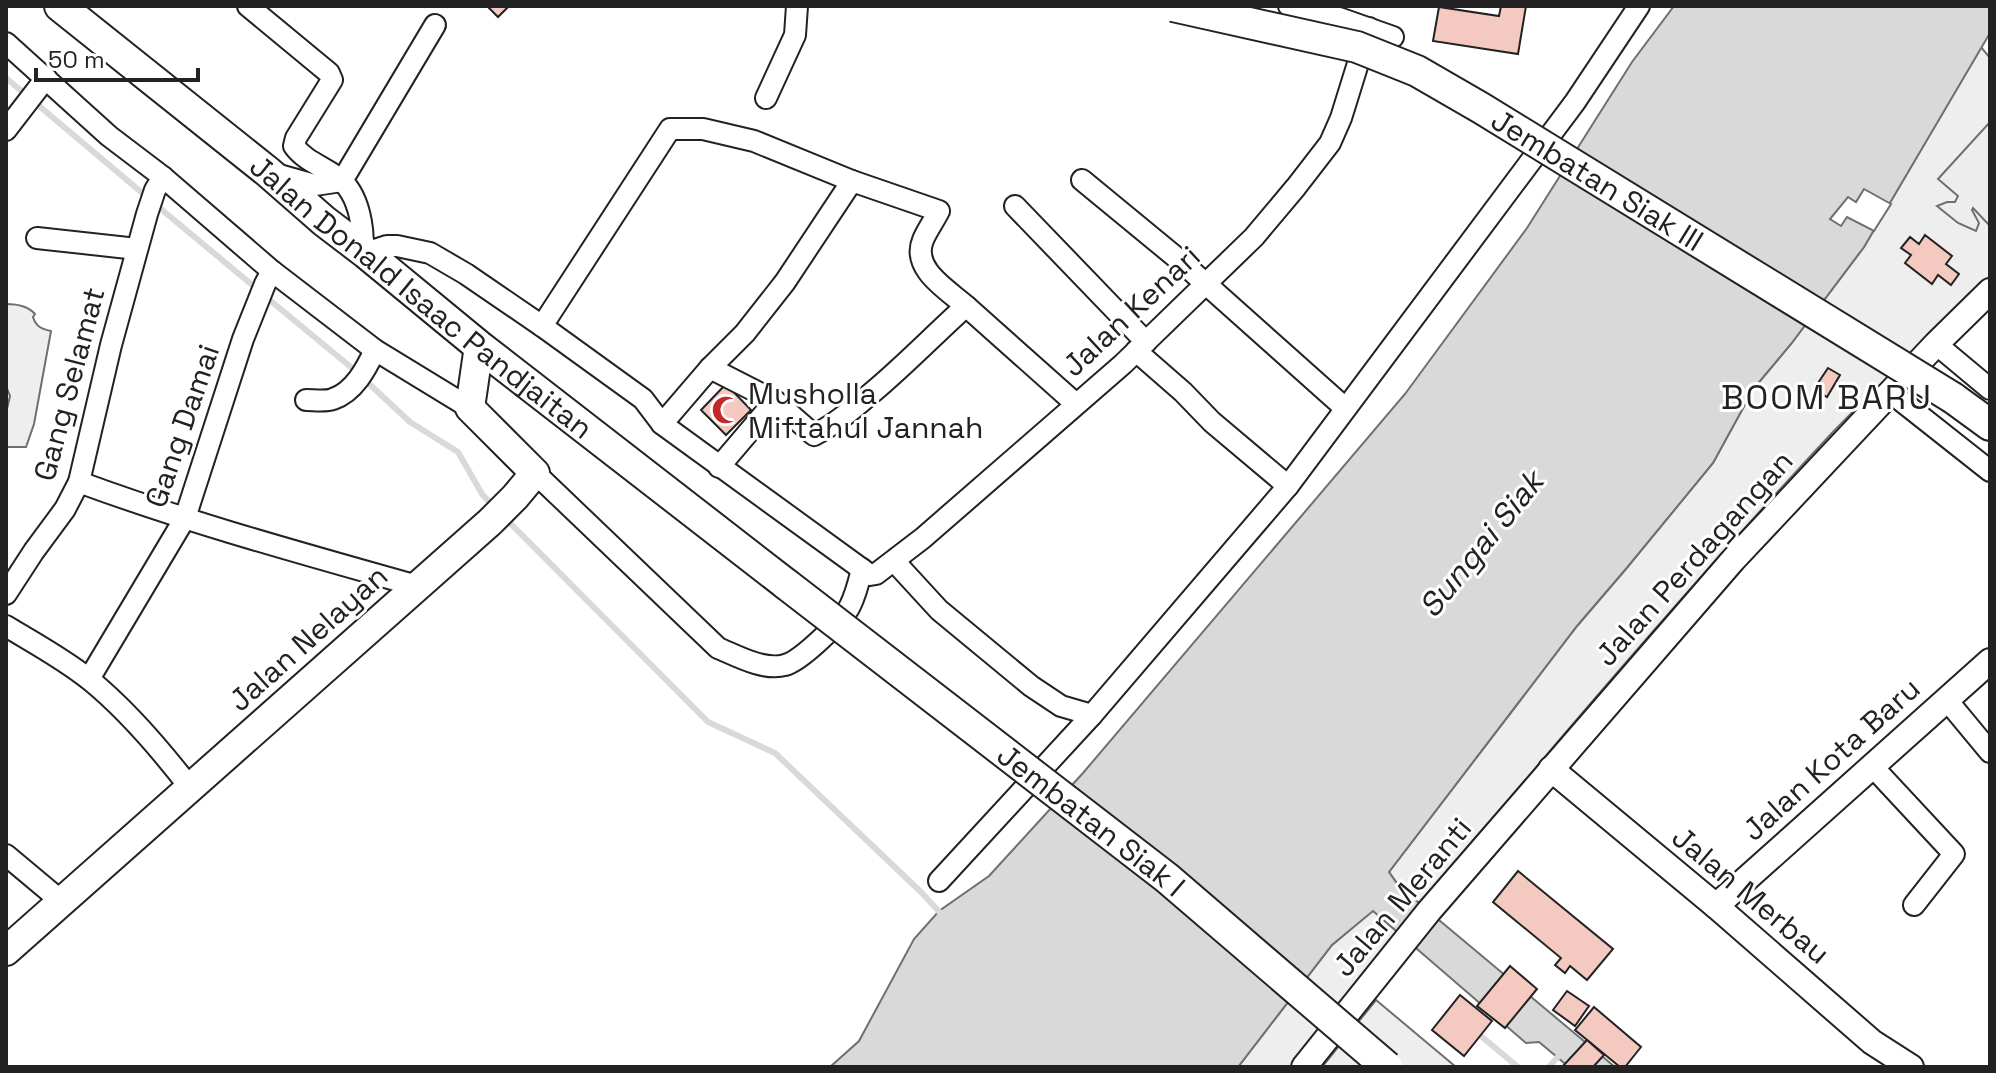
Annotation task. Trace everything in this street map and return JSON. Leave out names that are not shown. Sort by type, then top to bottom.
[{"type":"main road","name":"Jalan Donald Isaac Pandjaitan","points":[[60,6],[479,346],[786,584]]},
{"type":"main road","name":"Jembatan Siak III","points":[[1173,6],[1357,47],[1417,71],[1953,398],[1990,425]]},
{"type":"main road","points":[[479,346],[470,408],[535,473]]},
{"type":"main road","name":"Jalan Nelayan","points":[[6,951],[490,522],[535,473]]},
{"type":"main road","name":"Jembatan Siak I","points":[[786,584],[1167,878],[1387,1067]]},
{"type":"street","points":[[248,6],[329,73],[332,80],[294,146],[311,162],[342,181],[354,197],[366,253],[387,246],[430,253],[542,326],[643,399],[662,424],[862,569],[850,608],[834,627],[786,665],[757,664],[718,648],[535,473]]},
{"type":"street","points":[[766,98],[795,35],[797,6]]},
{"type":"street","points":[[1289,6],[1339,18],[1393,37]]},
{"type":"street","points":[[939,881],[1092,715],[1288,486],[1575,102],[1639,6]]},
{"type":"street","points":[[342,181],[435,25]]},
{"type":"street","name":"Jalan Kenari","points":[[862,569],[870,575],[876,574],[923,538],[1141,347],[1254,237],[1330,143],[1369,28]]},
{"type":"street","points":[[6,43],[34,92],[109,136],[159,184],[371,359],[470,408]]},
{"type":"street","points":[[6,130],[34,92]]},
{"type":"street","points":[[542,326],[670,129],[703,129],[754,141],[852,181],[939,211],[922,242],[920,257],[923,264],[932,276],[1076,404]]},
{"type":"street","points":[[268,172],[315,185],[342,181]]},
{"type":"street","points":[[1082,180],[1178,259],[1345,408]]},
{"type":"street","points":[[662,424],[745,333],[785,282],[852,181]]},
{"type":"street","name":"Gang Selamat","points":[[6,594],[65,509],[79,482],[111,345],[147,214],[159,184]]},
{"type":"street","points":[[1015,206],[1212,422],[1288,486]]},
{"type":"street","points":[[37,238],[137,249]]},
{"type":"street","name":"Gang Damai","points":[[89,679],[185,518],[243,339],[269,277]]},
{"type":"street","name":"Jalan Perdagangan","points":[[1551,769],[1733,560],[1890,392],[1990,291]]},
{"type":"street","points":[[710,368],[775,401],[814,435],[857,406],[966,306]]},
{"type":"street","points":[[1936,344],[1990,389]]},
{"type":"street","points":[[306,400],[331,400],[351,388],[371,359]]},
{"type":"street","points":[[1890,392],[1990,471]]},
{"type":"street","points":[[719,467],[775,401]]},
{"type":"street","points":[[79,482],[250,539],[417,586]]},
{"type":"street","points":[[894,561],[939,610],[1031,686],[1061,706],[1092,715]]},
{"type":"street","points":[[6,626],[89,679],[129,716],[191,789]]},
{"type":"street","name":"Jalan Kota Baru","points":[[1716,906],[1990,661]]},
{"type":"street","points":[[1946,699],[1990,752]]},
{"type":"street","points":[[1873,767],[1954,854],[1914,905]]},
{"type":"street","name":"Jalan Merbau","points":[[1551,769],[1716,906],[1872,1042],[1911,1067]]},
{"type":"street","name":"Jalan Meranti","points":[[1304,1067],[1429,911],[1551,769]]},
{"type":"street","points":[[6,855],[61,901]]},
{"type":"shaded area","points":[[1981,47],[1990,58],[1990,276],[1842,423],[1726,549],[1571,726],[1421,905],[1389,872],[1577,626],[1713,463],[1754,388],[1864,247]]},
{"type":"shaded area","points":[[1990,122],[1990,226],[1973,208],[1979,223],[1976,231],[1958,223],[1937,206],[1955,202],[1958,196],[1938,179]]},
{"type":"shaded area","points":[[6,304],[29,309],[35,314],[33,317],[38,325],[51,331],[34,424],[26,447],[6,447],[6,413],[10,396],[6,386]]},
{"type":"shaded area","points":[[1373,910],[1400,934],[1292,1067],[1238,1067],[1332,945]]},
{"type":"shaded area","points":[[1376,1000],[1456,1067],[1322,1067]]},
{"type":"water","name":"Sungai Siak","points":[[1674,6],[1990,6],[1990,33],[1864,247],[1754,388],[1713,463],[1577,626],[1389,872],[1421,905],[1615,1067],[1569,1067],[1539,1042],[1526,1043],[1373,911],[1332,945],[1238,1067],[830,1067],[859,1041],[914,939],[939,911],[989,876],[1083,773],[1405,394],[1527,228],[1632,62]]},
{"type":"pier","points":[[1864,189],[1891,204],[1874,231],[1847,217],[1841,226],[1830,219],[1848,197],[1856,202]]},
{"type":"building","points":[[487,6],[509,6],[498,17]]},
{"type":"building","points":[[1501,6],[1526,6],[1518,54],[1433,41],[1439,7],[1499,16]]},
{"type":"building","points":[[1925,235],[1952,256],[1946,264],[1959,274],[1951,285],[1938,275],[1932,284],[1905,263],[1911,255],[1901,248],[1910,237],[1919,244]]},
{"type":"building","points":[[1828,368],[1840,375],[1827,397],[1814,389]]},
{"type":"building","name":"Musholla Miftahul Jannah","points":[[726,384],[751,410],[726,435],[701,410]]},
{"type":"building","points":[[1518,871],[1613,949],[1587,980],[1570,966],[1565,973],[1555,965],[1561,958],[1493,902]]},
{"type":"building","points":[[1510,966],[1537,989],[1505,1028],[1477,1006]]},
{"type":"building","points":[[1567,991],[1589,1006],[1575,1026],[1553,1010]]},
{"type":"building","points":[[1460,995],[1492,1021],[1464,1056],[1432,1030]]},
{"type":"building","points":[[1594,1007],[1641,1047],[1625,1067],[1620,1067],[1575,1030]]},
{"type":"building","points":[[1587,1040],[1604,1055],[1593,1067],[1562,1067]]},
{"type":"waterway","points":[[6,78],[147,197]]},
{"type":"waterway","points":[[155,204],[257,289]]},
{"type":"waterway","points":[[266,297],[352,368],[410,422],[458,452],[482,494],[493,506]]},
{"type":"waterway","points":[[504,517],[708,722],[775,753],[943,916]]},
{"type":"waterway","points":[[1475,1031],[1518,1067]]},
{"type":"waterway","points":[[1549,1067],[1562,1052]]},
{"type":"place","name":"Musholla Miftahul Jannah","points":[[726,410]]},
{"type":"district","name":"BOOM BARU","points":[[1827,397]]}]
